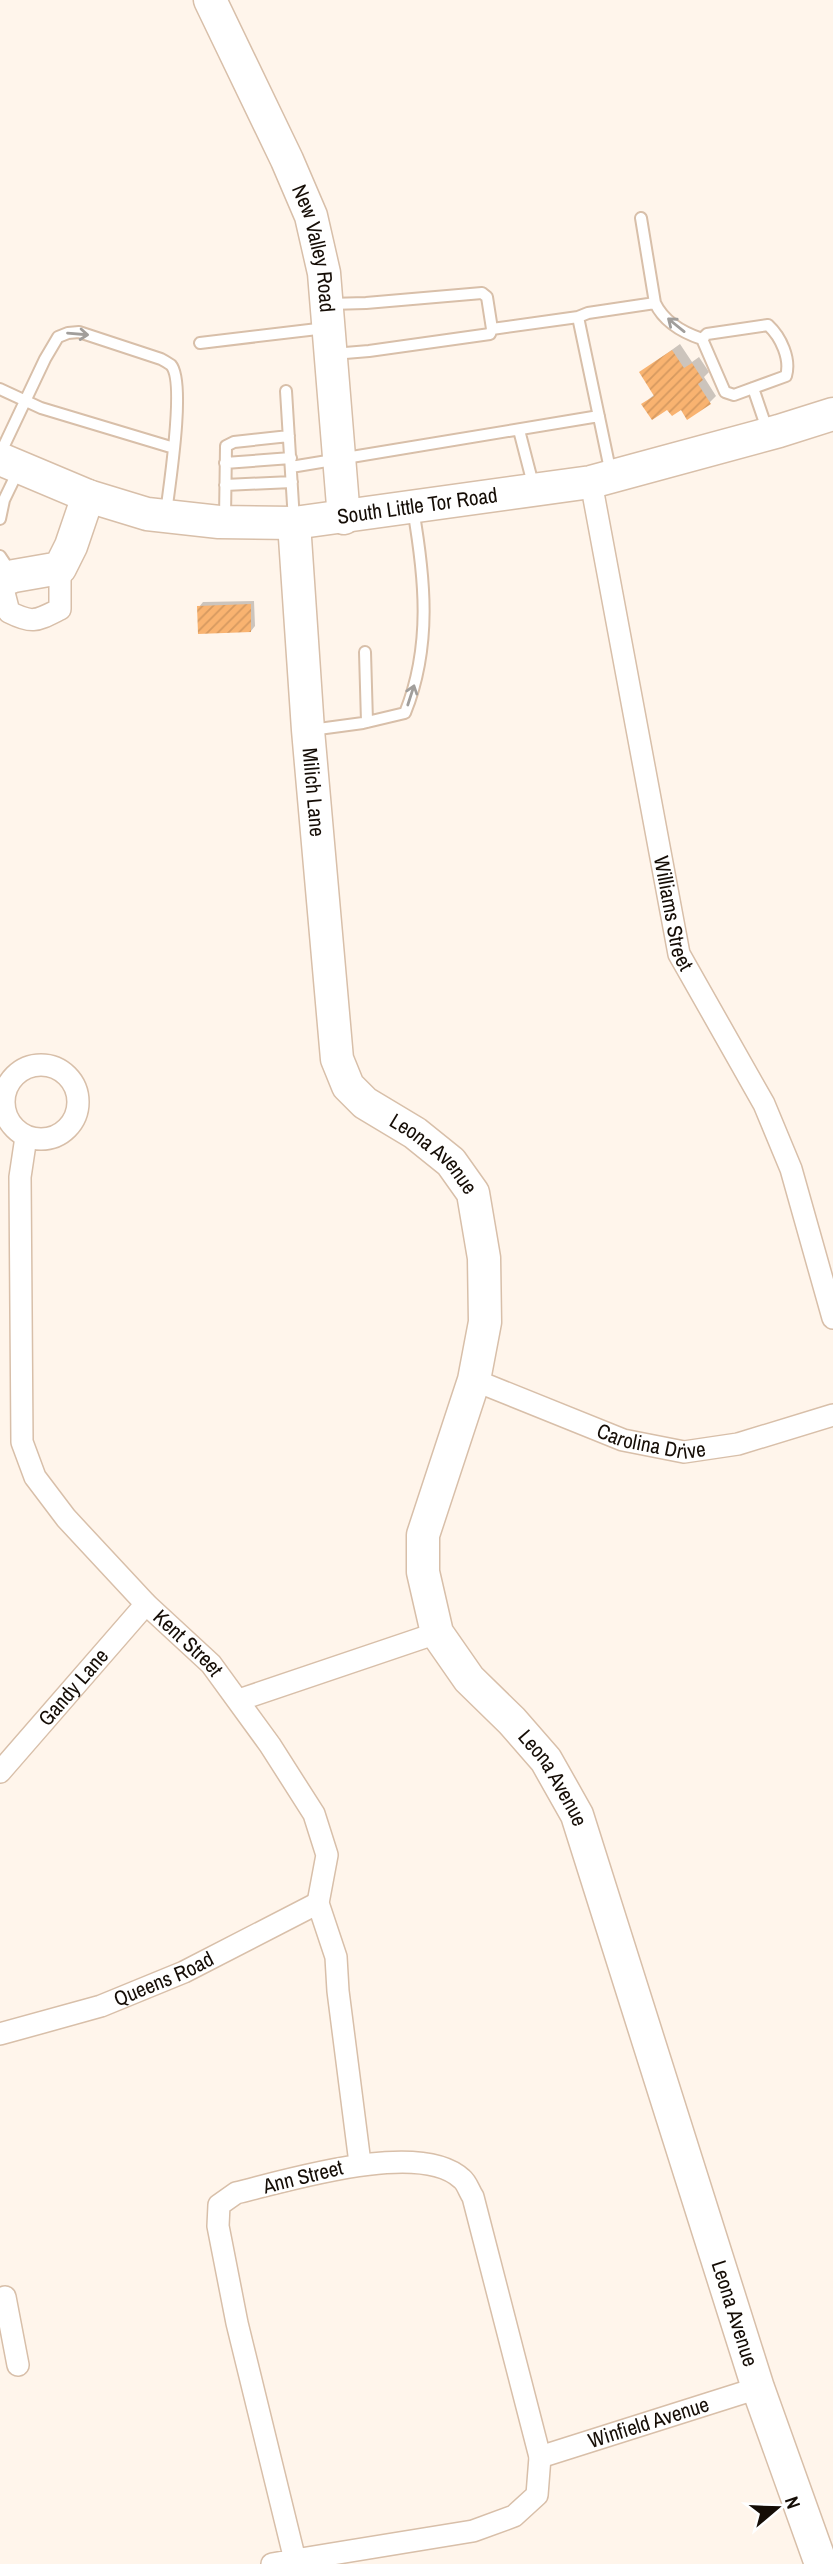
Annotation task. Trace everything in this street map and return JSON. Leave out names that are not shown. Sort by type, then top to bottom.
[{"type":"street","name":"New Valley Road","points":[[210,0],[311,216],[324,273],[344,518]]},
{"type":"street","name":"South Little Tor Road","points":[[6,460],[88,496],[148,514],[225,522],[294,523],[344,518],[602,479],[833,414]]},
{"type":"street","name":"Williams Street","points":[[602,479],[680,954],[764,1104],[791,1169],[833,1318]]},
{"type":"street","points":[[60,568],[4,573],[9,612],[26,621],[38,620],[60,609],[60,568],[71,546],[88,496]]},
{"type":"street","name":"Milich Lane","points":[[294,523],[308,730],[337,1059]]},
{"type":"street","name":"Leona Avenue","points":[[337,1059],[348,1086],[365,1103],[415,1133],[451,1161],[473,1194],[484,1258],[485,1322],[474,1380],[423,1535],[423,1572],[437,1633],[469,1678],[546,1760],[577,1815],[758,2388],[821,2564]]},
{"type":"street","name":"Kent Street","points":[[26,1137],[20,1177],[22,1442],[35,1477],[66,1518],[146,1604],[211,1664],[239,1700],[314,1814],[327,1855],[317,1903]]},
{"type":"street","name":"Carolina Drive","points":[[474,1380],[623,1440],[684,1452],[738,1444],[833,1415]]},
{"type":"street","name":"Gandy Lane","points":[[0,1772],[146,1604]]},
{"type":"street","points":[[239,1700],[437,1633]]},
{"type":"street","points":[[317,1903],[336,1956],[360,2164]]},
{"type":"street","name":"Queens Road","points":[[0,2034],[101,2006],[184,1972],[317,1903]]},
{"type":"street","name":"Ann Street","points":[[295,2560],[237,2323],[218,2226],[219,2205],[236,2193],[360,2164],[423,2164],[448,2170],[463,2179],[472,2197],[540,2457]]},
{"type":"street","points":[[5,2297],[6,2332],[18,2365]]},
{"type":"street","name":"Winfield Avenue","points":[[540,2457],[758,2388]]},
{"type":"street","points":[[272,2564],[473,2531],[514,2516],[537,2495],[540,2457]]},
{"type":"lane","points":[[641,218],[655,303],[660,312],[685,333],[702,339],[725,392],[734,395],[786,376],[789,365],[776,333],[768,325],[706,334],[702,339]]},
{"type":"lane","points":[[200,343],[328,328],[366,303],[482,293],[487,297],[492,329],[490,334],[369,351],[328,328]]},
{"type":"lane","points":[[492,329],[655,303]]},
{"type":"lane","points":[[578,317],[599,416],[602,479]]},
{"type":"lane","points":[[0,519],[6,460],[25,401],[58,337],[68,332],[79,332],[162,359],[171,366],[175,376],[177,427],[166,516]]},
{"type":"lane","points":[[753,388],[768,434]]},
{"type":"lane","points":[[0,389],[41,408],[174,449]]},
{"type":"lane","points":[[286,391],[294,523]]},
{"type":"lane","points":[[226,463],[339,460],[599,416]]},
{"type":"lane","points":[[519,430],[534,490]]},
{"type":"lane","points":[[225,522],[226,446],[229,443],[289,436]]},
{"type":"lane","points":[[225,485],[292,482]]},
{"type":"lane","points":[[308,730],[367,722],[405,713],[413,691],[425,631],[423,568],[413,508]]},
{"type":"lane","points":[[365,652],[367,722]]},
{"type":"building","points":[[672,350],[684,368],[692,363],[703,380],[698,384],[711,404],[687,420],[681,410],[672,416],[667,410],[652,420],[641,404],[654,396],[639,372]]},
{"type":"building","points":[[251,604],[251,632],[198,634],[197,606]]}]
